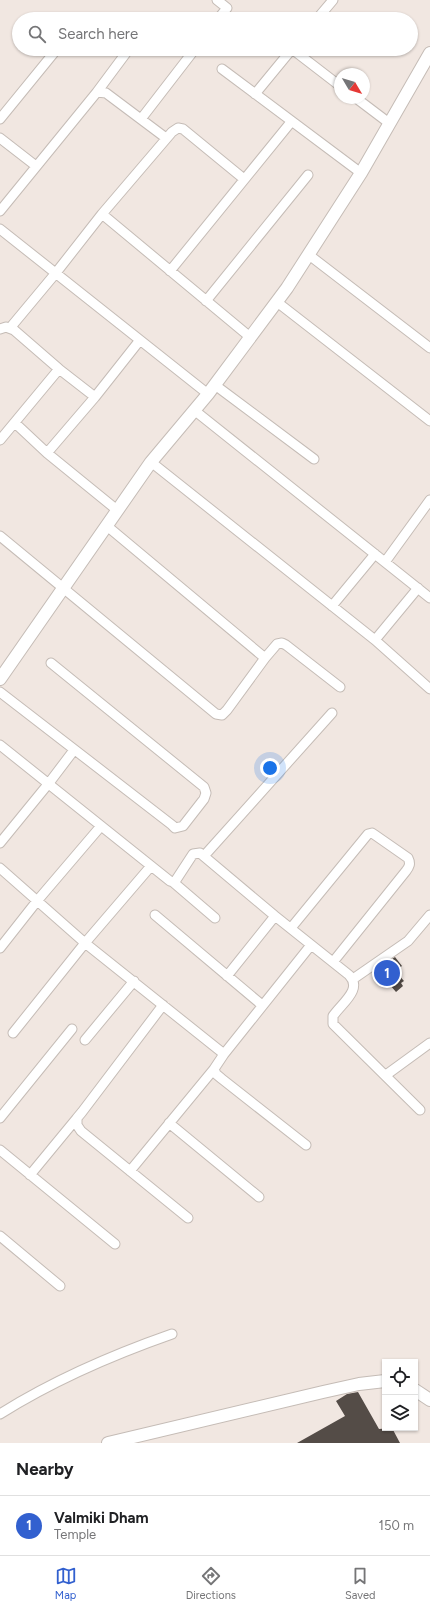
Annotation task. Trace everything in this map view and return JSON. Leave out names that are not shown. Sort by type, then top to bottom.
[{"type":"street","points":[[217,0],[227,8]]},
{"type":"street","points":[[224,12],[232,0]]},
{"type":"street","points":[[323,12],[333,0]]},
{"type":"street","points":[[0,679],[151,462],[211,389],[276,302],[361,173],[430,53]]},
{"type":"street","points":[[0,119],[51,56]]},
{"type":"street","points":[[0,211],[97,92],[124,56]]},
{"type":"street","points":[[141,119],[188,56]]},
{"type":"street","points":[[254,94],[286,56]]},
{"type":"street","points":[[301,56],[334,81]]},
{"type":"street","points":[[222,69],[361,173]]},
{"type":"street","points":[[97,92],[106,92],[166,138]]},
{"type":"street","points":[[364,104],[389,123]]},
{"type":"street","points":[[170,271],[291,122]]},
{"type":"street","points":[[10,328],[102,214],[166,138],[178,128],[183,129],[244,179]]},
{"type":"street","points":[[0,138],[36,166]]},
{"type":"street","points":[[206,302],[308,175]]},
{"type":"street","points":[[102,214],[206,302],[250,337]]},
{"type":"street","points":[[0,229],[140,340],[314,460]]},
{"type":"street","points":[[308,254],[430,348]]},
{"type":"street","points":[[276,302],[430,421]]},
{"type":"street","points":[[0,330],[6,327],[10,328],[95,397]]},
{"type":"street","points":[[47,453],[95,397],[140,340]]},
{"type":"street","points":[[0,440],[59,369]]},
{"type":"street","points":[[194,410],[385,562],[426,592],[375,640]]},
{"type":"street","points":[[15,423],[47,453],[117,510]]},
{"type":"street","points":[[151,462],[375,640],[430,689]]},
{"type":"street","points":[[385,562],[430,500]]},
{"type":"street","points":[[107,526],[264,658]]},
{"type":"street","points":[[0,536],[216,714],[222,715],[227,710],[264,658],[277,644],[282,643],[286,645],[340,687]]},
{"type":"street","points":[[332,606],[375,554]]},
{"type":"street","points":[[0,692],[175,828],[183,826],[204,799],[206,793],[200,782],[51,663]]},
{"type":"street","points":[[204,856],[332,713]]},
{"type":"street","points":[[0,745],[150,866],[173,882],[215,918]]},
{"type":"street","points":[[0,844],[49,784],[74,750]]},
{"type":"street","points":[[0,948],[37,901],[101,826]]},
{"type":"street","points":[[291,928],[368,834],[375,834],[408,858],[410,862],[406,872],[333,962]]},
{"type":"street","points":[[173,882],[176,880],[193,854],[197,853],[204,856],[352,978],[355,983],[354,989],[333,1016],[333,1024],[420,1110]]},
{"type":"street","points":[[13,1033],[150,866]]},
{"type":"street","points":[[0,868],[86,943],[224,1054]]},
{"type":"street","points":[[155,915],[262,1006]]},
{"type":"street","points":[[352,978],[408,941],[430,915]]},
{"type":"street","points":[[227,976],[275,916]]},
{"type":"street","points":[[130,1171],[311,945]]},
{"type":"street","points":[[85,1040],[134,981]]},
{"type":"street","points":[[30,1175],[77,1118],[164,1005]]},
{"type":"street","points":[[0,1118],[72,1029]]},
{"type":"street","points":[[386,1075],[430,1043]]},
{"type":"street","points":[[214,1068],[216,1074],[306,1145]]},
{"type":"street","points":[[77,1118],[76,1125],[81,1131],[188,1218]]},
{"type":"street","points":[[169,1123],[259,1197]]},
{"type":"street","points":[[0,1150],[115,1244]]},
{"type":"street","points":[[0,1236],[60,1286]]},
{"type":"street","points":[[0,1414],[52,1385],[107,1358],[172,1334]]},
{"type":"street","points":[[108,1443],[323,1392],[359,1384],[382,1381]]},
{"type":"street","points":[[418,1392],[430,1400]]},
{"type":"building","points":[[395,957],[402,966],[395,971],[404,981],[401,983],[403,986],[396,992],[384,978],[382,979],[375,971]]},
{"type":"building","points":[[358,1392],[379,1429],[382,1429],[382,1431],[394,1431],[400,1443],[297,1443],[345,1416],[336,1401],[347,1394]]},
{"type":"place","name":"Valmiki Dham","points":[[387,973]]}]
